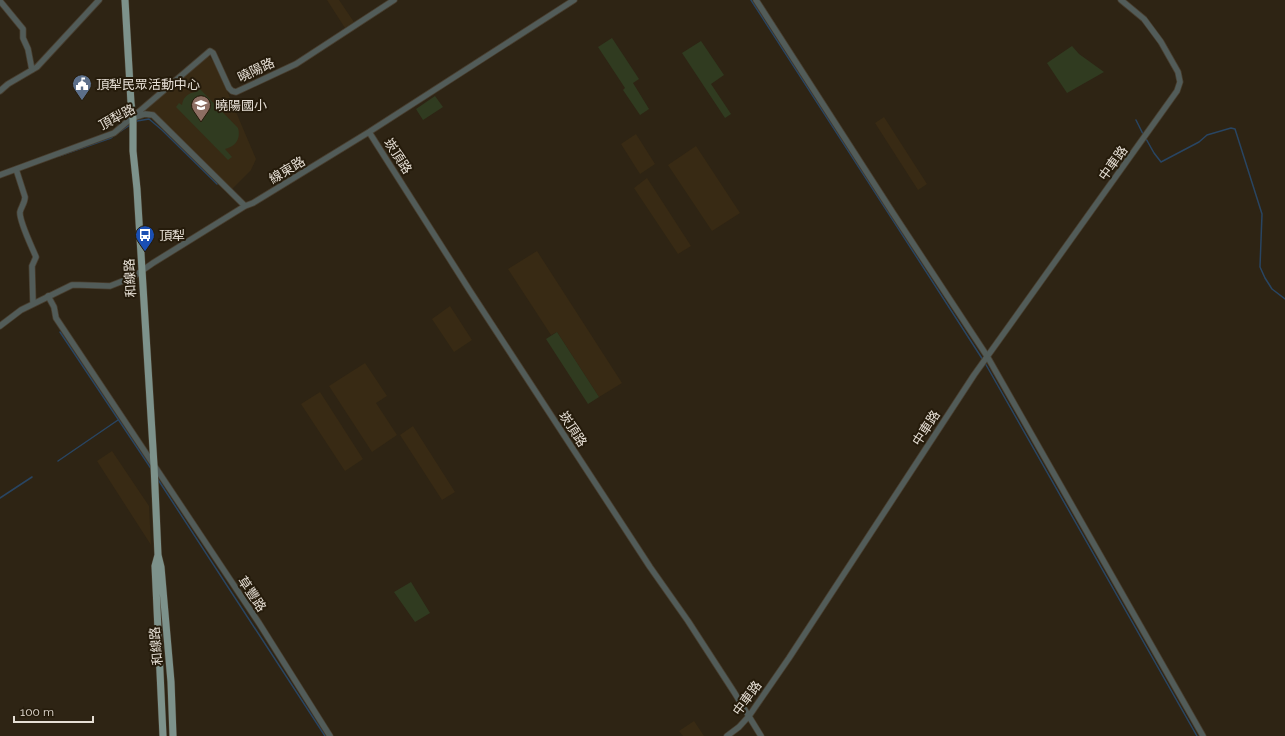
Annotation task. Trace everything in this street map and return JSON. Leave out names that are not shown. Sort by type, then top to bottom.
[{"type":"main road","name":"和線路","points":[[125,0],[133,118],[133,151],[137,189],[154,465],[158,555],[161,567],[164,596],[171,682],[173,736]]},
{"type":"main road","name":"和線路","points":[[158,555],[155,566],[163,736]]},
{"type":"street","points":[[0,91],[43,61],[99,0]]},
{"type":"street","name":"曉陽路","points":[[133,118],[210,51],[213,53],[229,88],[236,92],[296,64],[394,0]]},
{"type":"street","name":"線東路","points":[[0,326],[21,310],[72,285],[110,286],[133,277],[245,206],[253,203],[369,132],[574,0]]},
{"type":"street","points":[[756,0],[987,356],[1202,736]]},
{"type":"street","name":"中車路","points":[[727,736],[739,727],[749,716],[789,658],[987,356],[1177,91],[1180,82],[1178,72],[1161,42],[1144,19],[1121,0]]},
{"type":"street","points":[[0,1],[23,29],[23,38],[28,49],[32,70]]},
{"type":"street","name":"頂犁路","points":[[0,175],[114,133],[133,118],[145,114],[153,115],[245,206]]},
{"type":"street","name":"崁頂路","points":[[369,132],[482,310],[688,622],[761,736]]},
{"type":"street","points":[[16,169],[25,197],[20,213],[24,229],[36,257],[32,266],[33,304]]},
{"type":"street","name":"草豐路","points":[[48,296],[54,307],[56,318],[259,623],[330,736]]},
{"type":"shaded area","points":[[327,0],[339,0],[354,22],[345,28]]},
{"type":"shaded area","name":"曉陽國小","points":[[208,55],[216,65],[256,159],[251,170],[231,190],[153,113],[146,110]]},
{"type":"shaded area","points":[[884,117],[927,184],[918,190],[875,123]]},
{"type":"shaded area","points":[[636,134],[655,164],[640,174],[621,144]]},
{"type":"shaded area","points":[[696,146],[740,213],[712,231],[668,165]]},
{"type":"shaded area","points":[[647,178],[691,246],[678,254],[634,188]]},
{"type":"shaded area","points":[[537,251],[622,383],[599,397],[557,332],[551,335],[508,269]]},
{"type":"shaded area","points":[[450,306],[472,340],[454,352],[432,319]]},
{"type":"shaded area","points":[[365,363],[387,396],[376,403],[397,435],[372,452],[329,386]]},
{"type":"shaded area","points":[[320,392],[363,459],[345,471],[301,404]]},
{"type":"shaded area","points":[[413,426],[455,492],[442,500],[400,435]]},
{"type":"shaded area","points":[[112,451],[149,506],[151,545],[97,461]]},
{"type":"shaded area","points":[[694,721],[704,736],[683,736],[679,731]]},
{"type":"green space","points":[[612,38],[639,79],[633,83],[649,109],[640,115],[623,90],[625,88],[598,47]]},
{"type":"green space","points":[[701,41],[724,75],[711,84],[731,114],[725,118],[682,53]]},
{"type":"green space","points":[[1072,46],[1079,54],[1104,72],[1067,93],[1047,63]]},
{"type":"green space","points":[[197,86],[238,128],[239,135],[237,142],[225,149],[232,157],[228,160],[176,107],[179,103],[182,105],[186,96],[196,92],[194,89]]},
{"type":"green space","points":[[435,96],[443,107],[423,120],[416,109]]},
{"type":"green space","points":[[557,332],[599,397],[588,404],[546,339]]},
{"type":"green space","points":[[411,582],[430,613],[415,622],[394,592]]},
{"type":"waterway","points":[[751,0],[983,360]]},
{"type":"waterway","points":[[135,122],[149,119],[217,184]]},
{"type":"waterway","points":[[1136,120],[1143,134]]},
{"type":"waterway","points":[[118,133],[130,125]]},
{"type":"waterway","points":[[1145,137],[1161,162],[1199,142],[1207,135],[1231,128],[1235,129],[1262,214],[1260,267],[1272,289],[1285,299]]},
{"type":"waterway","points":[[59,156],[111,138],[115,135]]},
{"type":"waterway","points":[[60,332],[152,470]]},
{"type":"waterway","points":[[985,363],[1197,736]]},
{"type":"waterway","points":[[58,461],[118,420]]},
{"type":"waterway","points":[[0,498],[32,477]]},
{"type":"waterway","points":[[157,478],[325,736]]},
{"type":"place","name":"頂犁民眾活動中心","points":[[82,101]]},
{"type":"place","name":"曉陽國小","points":[[201,122]]},
{"type":"place","name":"頂犁","points":[[145,252]]}]
